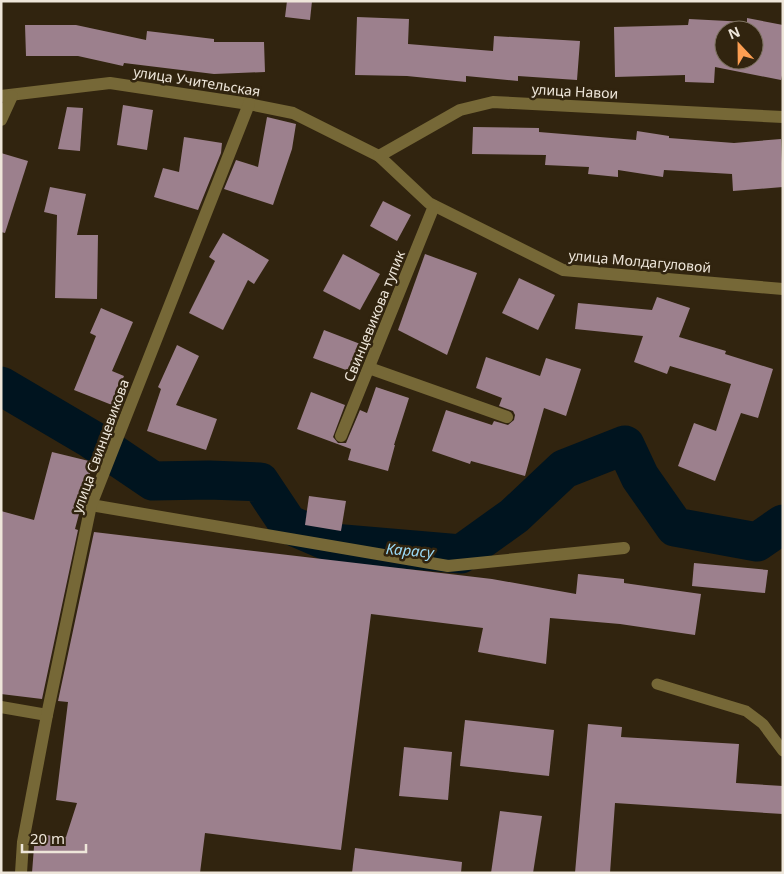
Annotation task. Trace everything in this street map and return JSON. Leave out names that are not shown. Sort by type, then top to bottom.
[{"type":"street","name":"улица Учительская","points":[[7,96],[110,83],[249,104],[293,113],[379,156]]},
{"type":"street","points":[[1,120],[7,96]]},
{"type":"street","name":"улица Навои","points":[[379,156],[460,110],[493,102],[783,117]]},
{"type":"street","name":"улица Свинцевикова","points":[[21,873],[23,842],[90,505],[249,104]]},
{"type":"street","name":"улица Молдагуловой","points":[[379,156],[429,203],[563,270],[783,289]]},
{"type":"street","name":"Свинцевикова тупик","points":[[341,436],[434,206]]},
{"type":"street","points":[[369,368],[507,417]]},
{"type":"street","points":[[90,505],[448,566],[624,548]]},
{"type":"street","points":[[1,707],[47,715]]},
{"type":"lane","points":[[657,684],[746,712],[763,724],[783,751]]},
{"type":"building","points":[[287,1],[312,1],[310,20],[285,17]]},
{"type":"building","points":[[357,17],[409,19],[408,44],[493,51],[494,36],[580,41],[577,80],[518,76],[518,81],[466,76],[466,82],[407,76],[355,75]]},
{"type":"building","points":[[689,19],[714,20],[714,83],[685,82],[685,75],[615,77],[614,27],[688,25]]},
{"type":"building","points":[[764,21],[783,25],[783,71],[781,80],[730,70],[764,70]]},
{"type":"building","points":[[25,25],[76,25],[146,40],[147,31],[214,39],[214,42],[264,42],[265,72],[214,74],[124,63],[123,66],[78,56],[26,56]]},
{"type":"building","points":[[123,105],[153,110],[147,150],[117,145]]},
{"type":"building","points":[[67,107],[83,108],[80,151],[58,149]]},
{"type":"building","points":[[267,117],[296,124],[292,149],[273,205],[224,189],[236,160],[258,167]]},
{"type":"building","points":[[473,127],[539,128],[539,132],[636,140],[637,131],[669,136],[669,138],[734,143],[781,139],[783,187],[733,191],[732,174],[664,170],[663,177],[618,170],[618,177],[588,174],[589,167],[545,165],[546,155],[472,154]]},
{"type":"building","points":[[184,137],[222,143],[221,153],[198,210],[154,197],[163,168],[179,172]]},
{"type":"building","points":[[1,153],[28,161],[5,233],[1,232]]},
{"type":"building","points":[[50,187],[86,194],[77,235],[98,235],[97,299],[55,298],[57,215],[44,212]]},
{"type":"building","points":[[383,201],[411,215],[397,241],[370,226]]},
{"type":"building","points":[[223,233],[269,260],[254,284],[248,280],[223,330],[189,313],[215,261],[209,257]]},
{"type":"building","points":[[343,254],[380,274],[360,310],[323,291]]},
{"type":"building","points":[[425,254],[477,273],[447,355],[398,330]]},
{"type":"building","points":[[519,278],[555,295],[538,330],[502,313]]},
{"type":"building","points":[[657,297],[690,308],[679,337],[726,351],[725,354],[773,369],[758,418],[741,413],[715,481],[678,466],[694,423],[716,431],[731,384],[670,366],[667,374],[634,362],[643,336],[575,329],[578,303],[652,310]]},
{"type":"building","points":[[101,308],[133,322],[112,371],[124,376],[112,405],[74,390],[96,336],[90,333]]},
{"type":"building","points":[[324,330],[368,347],[357,374],[313,358]]},
{"type":"building","points":[[177,345],[199,356],[176,405],[217,419],[206,450],[147,431],[161,389],[158,387]]},
{"type":"building","points":[[486,357],[540,376],[546,358],[581,369],[566,416],[544,408],[525,476],[471,461],[470,464],[432,451],[446,410],[492,425],[494,421],[508,425],[514,420],[515,415],[513,411],[499,406],[502,398],[476,388]]},
{"type":"building","points":[[376,387],[409,398],[388,471],[348,460],[351,449],[297,429],[311,392],[345,405],[333,437],[338,443],[346,443],[360,410],[367,413]]},
{"type":"building","points":[[52,452],[93,462],[75,529],[78,530],[42,699],[1,694],[1,511],[34,520]]},
{"type":"building","points":[[309,496],[346,501],[341,531],[305,525]]},
{"type":"building","points":[[94,532],[492,579],[576,594],[578,574],[624,579],[624,583],[701,594],[695,635],[620,624],[550,618],[546,664],[478,652],[483,628],[371,614],[341,850],[205,833],[200,873],[32,873],[35,834],[66,837],[77,803],[56,800],[68,702],[58,701]]},
{"type":"building","points":[[694,563],[768,570],[765,593],[692,586]]},
{"type":"building","points":[[465,720],[554,730],[549,776],[460,766]]},
{"type":"building","points":[[588,724],[622,727],[621,737],[739,744],[736,783],[783,786],[783,814],[615,803],[610,873],[575,873]]},
{"type":"building","points":[[404,747],[452,752],[448,800],[399,796]]},
{"type":"building","points":[[500,811],[542,816],[533,873],[491,873]]},
{"type":"building","points":[[355,848],[462,862],[461,873],[352,873]]},
{"type":"waterway","name":"Карасу","points":[[1,386],[91,439],[153,481],[209,480],[260,482],[288,524],[332,543],[461,554],[514,516],[564,469],[625,445],[640,477],[675,527],[757,542],[783,524]]}]
